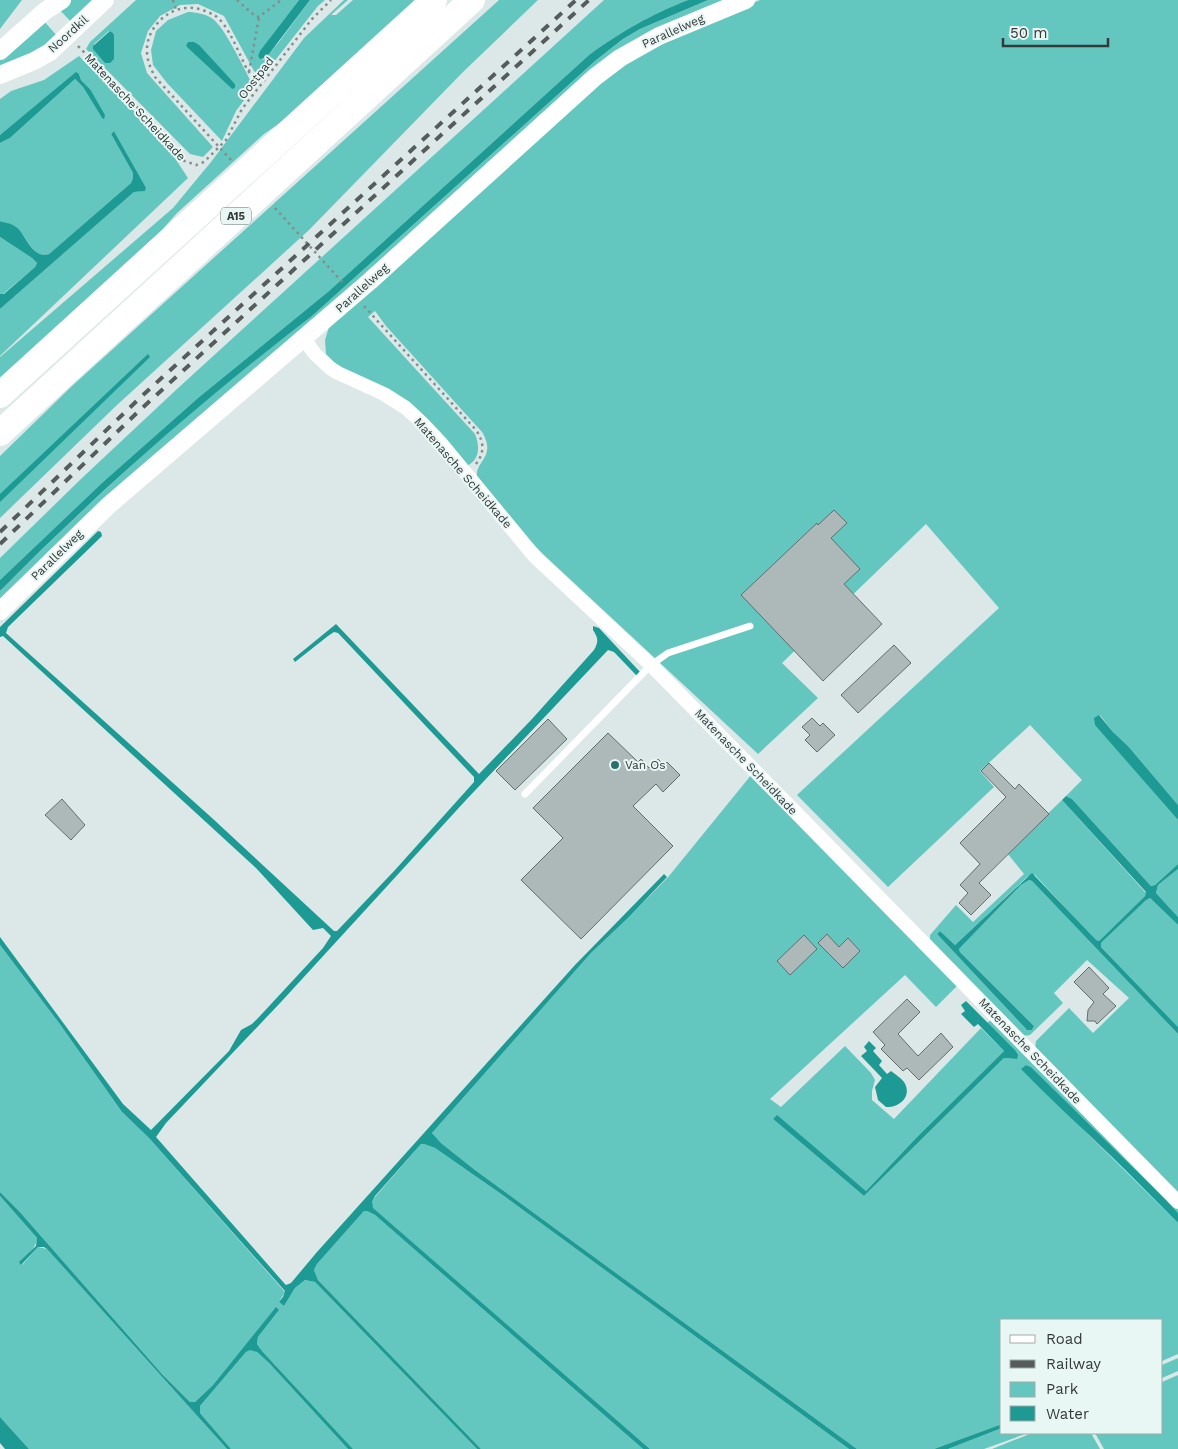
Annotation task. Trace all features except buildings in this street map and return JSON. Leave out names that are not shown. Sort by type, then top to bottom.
[{"type":"highway","name":"A15","points":[[0,395],[434,0]]},
{"type":"highway","name":"A15","points":[[0,432],[472,0]]},
{"type":"street","points":[[0,51],[45,11],[62,0]]},
{"type":"street","name":"Noordkil","points":[[0,75],[50,52],[105,0]]},
{"type":"street","name":"Parallelweg","points":[[0,611],[109,505],[304,339],[595,77],[620,58],[659,36],[746,0]]},
{"type":"street","name":"Matenasche Scheidkade","points":[[304,339],[315,354],[330,368],[384,394],[406,408],[440,442],[535,557],[652,666],[1178,1202]]},
{"type":"lane","points":[[526,794],[652,666],[668,653],[750,626]]},
{"type":"path","points":[[173,0],[176,10]]},
{"type":"path","points":[[237,0],[255,16],[259,17]]},
{"type":"path","points":[[249,72],[259,17],[281,0]]},
{"type":"path","name":"Oostpad","points":[[196,165],[204,162],[226,140],[242,109],[312,19],[331,0]]},
{"type":"path","points":[[234,164],[155,77],[149,66],[146,51],[148,40],[162,18],[176,10],[187,8],[199,9],[215,16],[224,24],[249,72],[260,86]]},
{"type":"path","name":"Matenasche Scheidkade","points":[[76,44],[167,138],[182,160],[196,165]]},
{"type":"path","points":[[274,206],[345,285]]},
{"type":"path","points":[[358,299],[463,414],[481,437],[483,444],[481,456],[467,475]]},
{"type":"green space","points":[[0,0],[22,0],[0,29]]},
{"type":"green space","points":[[69,0],[101,0],[74,25],[57,7]]},
{"type":"green space","points":[[136,0],[299,0],[258,56],[264,60],[310,0],[325,0],[318,6],[262,77],[258,76],[254,71],[224,16],[198,4],[180,5],[160,16],[148,31],[141,53],[147,73],[213,147],[203,157],[190,154],[86,49],[90,42]],"holes":[[[109,31],[113,33],[113,42],[94,49],[94,44]]]},
{"type":"green space","points":[[344,0],[348,0],[331,15],[336,15],[353,0],[417,0],[296,112],[264,134],[177,213],[162,230],[0,380],[0,357],[173,208],[211,162],[304,38]]},
{"type":"green space","points":[[499,0],[538,0],[463,72],[309,230],[117,405],[0,518],[0,456],[72,386]]},
{"type":"green space","points":[[604,0],[688,0],[637,24],[589,55],[329,291],[198,398],[103,482],[0,580],[0,558],[82,478]]},
{"type":"green space","points":[[708,0],[730,0],[665,25],[0,602],[0,591],[74,518],[230,380],[312,316],[595,61],[623,39],[640,29]]},
{"type":"green space","points":[[760,0],[1178,0],[1178,805],[1100,715],[1096,725],[1178,820],[1178,864],[1155,885],[1151,886],[1072,799],[1066,796],[1082,780],[1030,725],[980,771],[994,787],[888,887],[797,795],[999,608],[926,524],[782,663],[818,698],[758,754],[527,538],[477,476],[477,471],[487,447],[482,432],[386,326],[375,311],[368,317],[475,434],[478,452],[471,463],[467,466],[437,430],[340,368],[326,354],[325,340],[329,327],[601,82],[638,54]]},
{"type":"green space","points":[[188,12],[194,12],[213,19],[224,32],[254,87],[236,111],[222,141],[167,83],[153,65],[151,50],[156,31],[168,20]],"holes":[[[194,42],[235,84],[232,89],[186,46]]]},
{"type":"green space","points":[[42,19],[59,38],[49,47],[0,69],[0,54]]},
{"type":"green space","points":[[79,56],[163,140],[188,178],[0,356],[0,309],[134,192],[146,189],[114,131],[111,134],[133,173],[131,183],[49,254],[39,254],[19,231],[0,221],[0,143],[10,138],[75,79],[83,87],[102,118],[90,89],[81,80],[79,74],[75,74],[0,135],[0,99],[11,91],[44,80]]},
{"type":"green space","points":[[0,237],[37,263],[35,267],[2,295],[0,294]]},
{"type":"green space","points":[[752,774],[959,984],[936,1007],[905,975],[770,1099],[781,1107],[845,1046],[871,1073],[875,1080],[872,1100],[894,1119],[981,1028],[1004,1051],[917,1137],[866,1191],[777,1116],[773,1119],[864,1196],[1004,1058],[1017,1059],[1015,1050],[987,1023],[992,1019],[1178,1207],[1178,1213],[1031,1067],[1026,1065],[1022,1069],[1178,1223],[1178,1354],[1163,1361],[1163,1319],[1000,1319],[1000,1425],[934,1449],[857,1449],[475,1170],[441,1143],[432,1133],[591,953],[669,876]]},
{"type":"green space","points":[[1062,800],[1146,893],[1145,896],[1099,941],[1095,940],[1035,875],[1027,877],[955,945],[940,931],[937,934],[1026,1029],[1032,1030],[1034,1026],[959,949],[1021,885],[1029,880],[1032,881],[1178,1034],[1178,1194],[1035,1049],[1036,1041],[1069,1008],[1093,1033],[1129,998],[1087,960],[1054,993],[1063,1003],[1030,1035],[1022,1036],[930,939],[930,935],[956,905],[973,922],[1024,874],[1007,853]]},
{"type":"green space","points":[[1178,869],[1178,917],[1156,893],[1158,885]]},
{"type":"green space","points":[[1150,898],[1178,925],[1178,1027],[1101,947],[1101,943],[1146,899]]},
{"type":"green space","points":[[0,945],[59,1023],[122,1112],[149,1138],[285,1292],[279,1302],[284,1306],[295,1288],[305,1280],[315,1282],[477,1449],[353,1449],[257,1344],[258,1337],[279,1310],[270,1315],[213,1385],[195,1402],[190,1402],[162,1374],[19,1211],[0,1192]]},
{"type":"green space","points":[[421,1144],[435,1148],[504,1196],[849,1449],[650,1449],[372,1208],[372,1202],[375,1197]]},
{"type":"green space","points":[[0,1196],[37,1238],[33,1248],[20,1262],[22,1265],[38,1247],[47,1249],[227,1449],[29,1449],[0,1417]]},
{"type":"green space","points":[[364,1211],[375,1215],[643,1449],[481,1449],[318,1280],[314,1270],[317,1264]]},
{"type":"green space","points":[[250,1349],[257,1352],[269,1363],[348,1449],[231,1449],[200,1413],[200,1406]]},
{"type":"green space","points":[[1178,1358],[1178,1371],[1163,1378],[1163,1365]]},
{"type":"green space","points":[[1178,1375],[1178,1449],[1104,1449],[1096,1434],[1163,1434],[1163,1382]]},
{"type":"green space","points":[[1000,1429],[1000,1434],[1025,1434],[984,1449],[948,1449]]},
{"type":"green space","points":[[1030,1434],[1092,1434],[1100,1449],[992,1449]]},
{"type":"water","points":[[299,0],[310,0],[266,58],[260,59],[258,56],[260,51]]},
{"type":"water","points":[[688,0],[708,0],[640,29],[623,39],[595,61],[312,316],[231,380],[152,448],[75,518],[0,591],[0,580],[103,482],[198,398],[329,291],[589,55],[637,24]]},
{"type":"water","points":[[110,31],[114,36],[114,59],[110,63],[105,63],[93,49],[93,46]]},
{"type":"water","points":[[188,42],[194,42],[199,45],[235,84],[235,88],[232,89],[189,49],[186,46]]},
{"type":"water","points":[[76,72],[90,89],[105,115],[104,119],[83,87],[75,79],[10,138],[0,143],[0,135]]},
{"type":"water","points":[[114,131],[146,188],[145,191],[134,192],[0,309],[0,294],[4,294],[35,267],[37,263],[0,237],[0,221],[16,227],[38,253],[43,255],[49,254],[131,183],[133,173],[111,134]]},
{"type":"water","points":[[148,354],[150,357],[0,502],[0,494]]},
{"type":"water","points":[[98,531],[101,532],[102,536],[8,627],[6,633],[212,818],[334,931],[337,931],[395,870],[474,782],[474,777],[338,633],[334,632],[328,636],[295,662],[293,659],[336,624],[479,774],[594,650],[597,640],[593,626],[599,628],[641,673],[638,676],[636,675],[614,652],[608,650],[166,1123],[156,1137],[284,1283],[286,1285],[291,1283],[575,965],[664,874],[667,877],[591,953],[432,1133],[441,1143],[475,1170],[857,1449],[849,1449],[504,1196],[435,1148],[424,1144],[421,1144],[375,1196],[372,1202],[373,1208],[650,1449],[643,1449],[375,1215],[367,1211],[364,1211],[317,1264],[314,1270],[318,1280],[481,1449],[477,1449],[315,1282],[305,1280],[295,1288],[284,1306],[279,1302],[285,1291],[149,1138],[122,1112],[59,1023],[0,945],[0,937],[123,1104],[151,1130],[229,1051],[241,1030],[252,1024],[259,1017],[323,948],[331,936],[323,928],[313,930],[256,868],[3,636],[0,637],[0,627]]},
{"type":"water","points":[[1099,715],[1178,805],[1178,820],[1095,725],[1094,718]]},
{"type":"water","points":[[1066,796],[1072,799],[1151,886],[1155,885],[1178,864],[1178,869],[1158,885],[1156,893],[1178,917],[1178,925],[1150,898],[1101,943],[1101,947],[1178,1027],[1178,1034],[1032,881],[1029,880],[1021,885],[959,949],[1034,1026],[1032,1030],[1027,1030],[937,934],[940,931],[955,945],[1032,873],[1099,941],[1145,896],[1146,892],[1062,800]]},
{"type":"water","points":[[966,1001],[1015,1050],[1018,1055],[1017,1059],[1004,1058],[864,1196],[773,1119],[777,1115],[866,1191],[917,1137],[1004,1051],[978,1024],[974,1027],[961,1014],[965,1011],[961,1005]]},
{"type":"water","points":[[869,1041],[876,1048],[873,1051],[882,1061],[879,1065],[887,1074],[891,1071],[898,1076],[906,1087],[907,1092],[903,1100],[891,1107],[886,1107],[878,1100],[875,1087],[882,1078],[861,1056],[867,1051],[864,1047]]},
{"type":"water","points":[[1026,1065],[1031,1067],[1166,1200],[1178,1213],[1178,1223],[1119,1163],[1021,1069]]},
{"type":"water","points":[[0,1192],[19,1211],[162,1374],[190,1402],[195,1402],[213,1385],[276,1307],[279,1310],[258,1337],[257,1344],[353,1449],[348,1449],[269,1363],[257,1352],[250,1350],[246,1352],[200,1406],[200,1413],[231,1449],[227,1449],[47,1249],[38,1247],[21,1265],[19,1262],[36,1246],[37,1238],[0,1196]]},
{"type":"water","points":[[0,1417],[29,1449],[5,1449],[0,1443]]},
{"type":"water","points":[[1000,1425],[1000,1429],[948,1449],[934,1449]]},
{"type":"railway","points":[[0,532],[143,395],[576,0]]},
{"type":"railway","points":[[0,544],[140,410],[589,0]]},
{"type":"place","name":"Van Os","points":[[615,765]]}]
